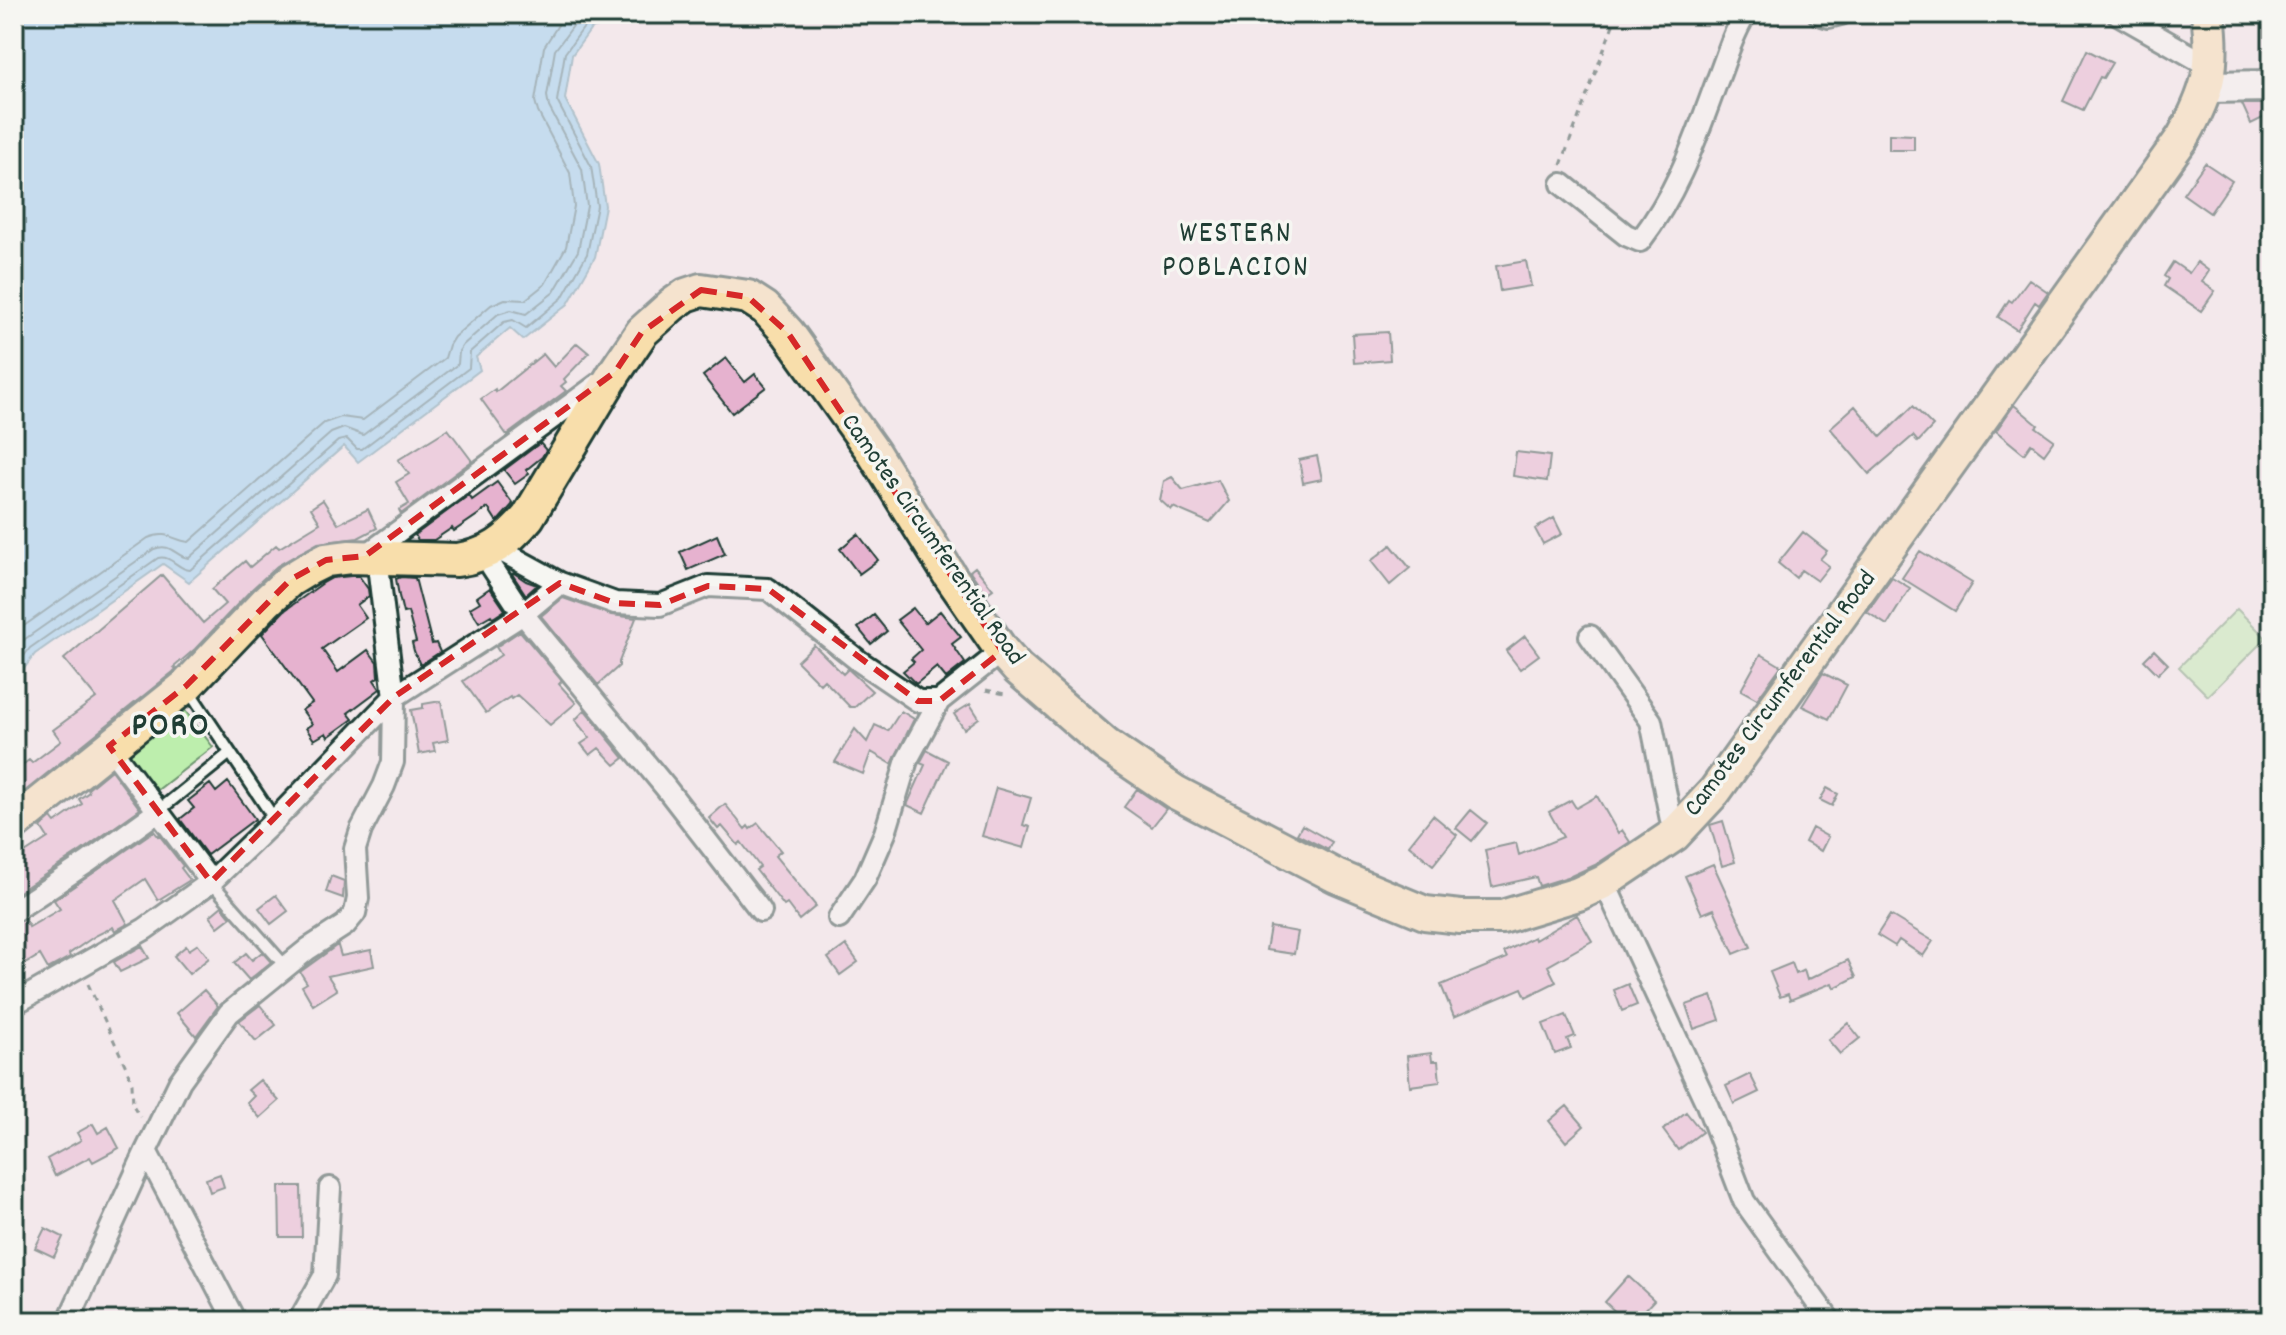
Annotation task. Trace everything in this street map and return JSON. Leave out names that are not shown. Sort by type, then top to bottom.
[{"type":"main road","name":"Camotes Circumferential Road","points":[[493,549],[512,536],[528,517],[642,332],[686,295],[701,290],[748,297],[765,308],[788,333],[873,452],[950,576],[1002,651],[1018,669],[1106,745],[1175,792],[1336,876],[1425,913],[1502,917],[1541,906],[1604,882],[1674,835],[1715,791],[2165,163],[2197,113],[2209,77],[2211,39],[2208,14]]},
{"type":"main road","points":[[2209,77],[2272,86]]},
{"type":"main road","points":[[14,824],[186,686],[290,580],[326,560],[371,556],[457,560],[474,558],[493,549]]},
{"type":"street","points":[[1562,184],[1626,235],[1640,241],[1660,215],[1679,179],[1746,14]]},
{"type":"street","points":[[1819,14],[1829,17],[1841,14]]},
{"type":"street","points":[[2118,14],[2209,77]]},
{"type":"street","points":[[72,1321],[72,1313],[180,1081],[229,1013],[308,949],[345,925],[355,913],[358,898],[355,849],[393,762],[394,697],[371,556],[615,372]]},
{"type":"street","points":[[761,911],[666,788],[523,614],[492,567],[493,549],[560,583],[615,603],[660,605],[708,586],[768,589],[859,661],[918,701],[939,701]]},
{"type":"street","points":[[14,1004],[145,929],[211,882],[394,697],[523,614],[560,583]]},
{"type":"street","points":[[1590,636],[1651,721],[1674,835]]},
{"type":"street","points":[[839,918],[865,879],[885,833],[907,760],[939,701],[1002,651]]},
{"type":"street","points":[[109,746],[211,882]]},
{"type":"street","points":[[14,911],[157,812]]},
{"type":"street","points":[[1604,882],[1706,1102],[1744,1201],[1830,1321]]},
{"type":"street","points":[[150,1144],[235,1321]]},
{"type":"street","points":[[299,1321],[325,1275],[330,1188]]},
{"type":"lane","points":[[186,686],[275,820]]},
{"type":"lane","points":[[157,812],[230,753]]},
{"type":"lane","points":[[211,882],[286,967]]},
{"type":"path","points":[[1562,184],[1559,171],[1617,14]]},
{"type":"path","points":[[79,967],[126,1067],[132,1083],[133,1105],[150,1144]]},
{"type":"highlighted area","points":[[701,290],[748,297],[788,333],[1002,651],[939,701],[918,701],[768,589],[708,586],[660,605],[615,603],[560,583],[394,697],[211,882],[109,746],[186,686],[290,580],[326,560],[365,556],[615,372],[642,332]]},
{"type":"green space","points":[[2237,609],[2266,638],[2208,696],[2179,667]]},
{"type":"green space","points":[[180,704],[213,747],[155,792],[122,748]]},
{"type":"water","points":[[14,14],[654,14],[642,20],[611,23],[591,29],[572,55],[565,99],[599,164],[605,206],[595,257],[568,304],[523,340],[510,328],[476,357],[480,370],[358,462],[344,446],[189,582],[163,564],[35,654],[14,682]]},
{"type":"building","points":[[2087,50],[2112,63],[2103,78],[2100,77],[2083,110],[2063,101]]},
{"type":"building","points":[[2242,104],[2266,104],[2271,114],[2251,124]]},
{"type":"building","points":[[1889,134],[1914,135],[1914,150],[1889,150]]},
{"type":"building","points":[[2205,163],[2232,181],[2210,213],[2183,194]]},
{"type":"building","points":[[1526,261],[1531,286],[1500,291],[1496,266]]},
{"type":"building","points":[[2173,262],[2189,273],[2197,262],[2209,271],[2202,282],[2215,291],[2201,311],[2164,286],[2168,279],[2164,276]]},
{"type":"building","points":[[2029,279],[2048,292],[2039,305],[2035,302],[2017,330],[1998,317]]},
{"type":"building","points":[[1388,332],[1390,360],[1354,363],[1352,334]]},
{"type":"building","points":[[577,343],[589,353],[564,379],[566,382],[561,386],[566,391],[507,435],[481,399],[495,389],[496,392],[543,354],[554,367]]},
{"type":"building","points":[[726,358],[745,382],[755,374],[766,387],[732,413],[703,376]]},
{"type":"building","points":[[2014,405],[2054,440],[2044,454],[2031,444],[2024,454],[1996,431]]},
{"type":"building","points":[[1855,406],[1881,437],[1913,406],[1933,426],[1918,442],[1913,436],[1869,474],[1830,428]]},
{"type":"building","points":[[448,429],[472,461],[401,514],[399,510],[409,504],[396,482],[409,474],[398,460]]},
{"type":"building","points":[[540,443],[546,450],[542,457],[526,470],[529,474],[515,484],[504,470]]},
{"type":"building","points":[[1516,452],[1550,456],[1547,481],[1513,476]]},
{"type":"building","points":[[1317,456],[1322,479],[1303,483],[1299,460]]},
{"type":"building","points":[[1172,477],[1183,490],[1218,480],[1229,501],[1210,523],[1173,507],[1171,510],[1160,500],[1164,481]]},
{"type":"building","points":[[497,482],[513,504],[497,522],[488,508],[454,531],[452,528],[434,540],[418,540],[415,535],[469,495],[472,500]]},
{"type":"building","points":[[323,500],[338,524],[368,509],[377,528],[358,538],[318,543],[277,566],[174,667],[173,672],[14,800],[14,771],[29,760],[32,763],[61,741],[53,730],[96,698],[64,659],[162,575],[203,623],[225,604],[212,589],[245,561],[250,567],[276,545],[279,548],[320,523],[311,508]]},
{"type":"building","points":[[1554,518],[1562,534],[1543,544],[1535,529]]},
{"type":"building","points":[[1803,532],[1827,551],[1820,559],[1829,566],[1817,581],[1801,570],[1796,578],[1778,563]]},
{"type":"building","points":[[858,534],[878,560],[859,574],[840,549]]},
{"type":"building","points":[[717,535],[725,554],[688,570],[680,552]]},
{"type":"building","points":[[1391,545],[1410,568],[1390,585],[1371,561]]},
{"type":"building","points":[[1920,551],[1972,583],[1955,611],[1902,578]]},
{"type":"building","points":[[975,567],[993,589],[986,594],[970,571]]},
{"type":"building","points":[[514,573],[526,581],[537,585],[526,595]]},
{"type":"building","points":[[359,576],[369,596],[357,605],[366,618],[322,649],[338,672],[368,650],[377,662],[378,677],[374,680],[380,689],[348,713],[353,719],[328,737],[326,733],[314,740],[306,728],[312,724],[302,710],[312,703],[262,634],[284,611],[323,583],[332,578]]},
{"type":"building","points":[[1892,577],[1910,588],[1887,625],[1867,612]]},
{"type":"building","points":[[415,578],[432,644],[436,643],[440,652],[420,665],[412,643],[416,642],[408,612],[403,613],[399,596],[396,579]]},
{"type":"building","points":[[490,588],[505,610],[479,622],[470,608],[480,602],[477,597]]},
{"type":"building","points":[[563,598],[611,615],[636,618],[619,666],[598,685],[541,616]]},
{"type":"building","points":[[913,608],[925,623],[940,611],[961,637],[952,644],[965,663],[946,678],[937,667],[916,684],[903,671],[914,662],[911,659],[921,650],[897,620]]},
{"type":"building","points":[[874,615],[887,631],[871,644],[858,628]]},
{"type":"building","points":[[520,631],[562,681],[559,684],[576,703],[550,725],[517,695],[486,713],[463,681],[501,655],[496,647]]},
{"type":"building","points":[[1525,636],[1539,655],[1520,669],[1506,651]]},
{"type":"building","points":[[814,645],[843,674],[848,669],[872,691],[855,707],[850,707],[824,680],[820,684],[797,661]]},
{"type":"building","points":[[2154,650],[2168,664],[2158,674],[2144,660]]},
{"type":"building","points":[[1761,654],[1781,666],[1757,699],[1741,690]]},
{"type":"building","points":[[1823,673],[1847,685],[1829,719],[1802,706]]},
{"type":"building","points":[[441,701],[448,740],[433,743],[435,751],[419,754],[411,710]]},
{"type":"building","points":[[970,704],[979,718],[964,729],[954,714]]},
{"type":"building","points":[[585,710],[624,758],[615,765],[599,748],[590,755],[581,744],[590,738],[575,720]]},
{"type":"building","points":[[901,711],[914,719],[892,764],[871,752],[863,774],[835,762],[855,729],[867,742],[875,725],[888,731]]},
{"type":"building","points":[[927,750],[948,761],[924,813],[907,805],[925,765],[920,763]]},
{"type":"building","points":[[111,770],[140,809],[14,895],[14,860],[48,838],[41,827],[51,818],[55,823],[82,804],[79,799]]},
{"type":"building","points":[[228,782],[255,819],[207,855],[180,819],[194,808],[188,801],[210,784],[216,792]]},
{"type":"building","points":[[996,788],[1031,798],[1023,825],[1030,827],[1024,848],[982,836]]},
{"type":"building","points":[[1827,788],[1838,794],[1832,806],[1820,800]]},
{"type":"building","points":[[1137,789],[1166,809],[1152,827],[1124,807]]},
{"type":"building","points":[[1597,796],[1618,833],[1622,830],[1630,842],[1595,865],[1571,876],[1539,886],[1536,877],[1492,887],[1485,850],[1516,843],[1519,855],[1563,837],[1549,812],[1571,800],[1576,808]]},
{"type":"building","points":[[725,804],[745,829],[758,823],[781,851],[775,856],[816,906],[799,920],[756,870],[760,867],[741,842],[738,845],[722,826],[718,829],[709,818]]},
{"type":"building","points":[[1471,810],[1487,823],[1472,841],[1456,828]]},
{"type":"building","points":[[1433,815],[1457,835],[1433,865],[1409,845]]},
{"type":"building","points":[[1723,821],[1735,862],[1722,866],[1710,825]]},
{"type":"building","points":[[1302,825],[1332,842],[1328,850],[1297,834]]},
{"type":"building","points":[[1812,828],[1828,837],[1821,851],[1805,842]]},
{"type":"building","points":[[154,831],[183,866],[181,868],[190,880],[158,900],[145,879],[115,900],[128,924],[95,936],[69,954],[70,957],[48,969],[40,955],[25,964],[21,957],[14,961],[14,924],[25,919],[29,927],[60,909],[54,900]]},
{"type":"building","points":[[1713,864],[1751,947],[1734,954],[1714,909],[1702,914],[1685,876]]},
{"type":"building","points":[[331,876],[344,881],[343,898],[326,892]]},
{"type":"building","points":[[276,895],[288,911],[271,924],[259,908]]},
{"type":"building","points":[[222,906],[231,917],[218,927],[210,916]]},
{"type":"building","points":[[1577,915],[1592,941],[1548,966],[1556,982],[1526,997],[1522,988],[1454,1017],[1441,985],[1507,958],[1504,952],[1534,937],[1535,940]]},
{"type":"building","points":[[1890,915],[1933,941],[1923,956],[1899,940],[1895,946],[1877,935]]},
{"type":"building","points":[[1270,927],[1298,932],[1294,954],[1266,950]]},
{"type":"building","points":[[198,944],[209,958],[189,974],[174,956],[186,946],[189,950]]},
{"type":"building","points":[[846,945],[858,962],[840,975],[828,958]]},
{"type":"building","points":[[142,946],[149,958],[120,972],[114,962]]},
{"type":"building","points":[[336,946],[341,956],[371,950],[374,966],[328,976],[337,990],[313,1005],[302,986],[307,983],[300,972]]},
{"type":"building","points":[[262,952],[271,962],[249,980],[234,963],[246,953],[252,960]]},
{"type":"building","points":[[1848,960],[1856,977],[1834,988],[1832,983],[1790,1000],[1788,994],[1780,997],[1770,972],[1792,963],[1796,974],[1804,970],[1807,980]]},
{"type":"building","points":[[1628,984],[1637,1005],[1622,1011],[1614,990]]},
{"type":"building","points":[[204,990],[218,1006],[196,1036],[177,1013]]},
{"type":"building","points":[[1712,996],[1720,1020],[1694,1029],[1686,1005]]},
{"type":"building","points":[[260,1005],[276,1025],[256,1041],[239,1021]]},
{"type":"building","points":[[1566,1015],[1575,1036],[1567,1039],[1571,1048],[1555,1054],[1543,1024]]},
{"type":"building","points":[[1848,1023],[1860,1038],[1840,1054],[1828,1040]]},
{"type":"building","points":[[1431,1053],[1432,1061],[1438,1061],[1440,1082],[1410,1086],[1407,1056]]},
{"type":"building","points":[[1750,1074],[1759,1092],[1734,1104],[1726,1086]]},
{"type":"building","points":[[260,1080],[279,1101],[260,1118],[247,1103],[254,1096],[248,1090]]},
{"type":"building","points":[[1567,1106],[1584,1126],[1566,1142],[1549,1121]]},
{"type":"building","points":[[1686,1112],[1702,1132],[1678,1150],[1663,1130]]},
{"type":"building","points":[[93,1124],[98,1133],[108,1127],[119,1148],[93,1162],[90,1157],[55,1176],[47,1159],[81,1140],[77,1133]]},
{"type":"building","points":[[220,1174],[224,1187],[210,1192],[206,1179]]},
{"type":"building","points":[[279,1186],[301,1186],[302,1237],[280,1237]]},
{"type":"building","points":[[45,1228],[63,1237],[54,1257],[35,1248]]},
{"type":"building","points":[[1628,1276],[1654,1300],[1643,1312],[1654,1321],[1625,1321],[1605,1302]]},
{"type":"district","name":"WESTERN POBLACION","points":[[1236,252]]},
{"type":"district","name":"PORO","points":[[171,727]]}]
